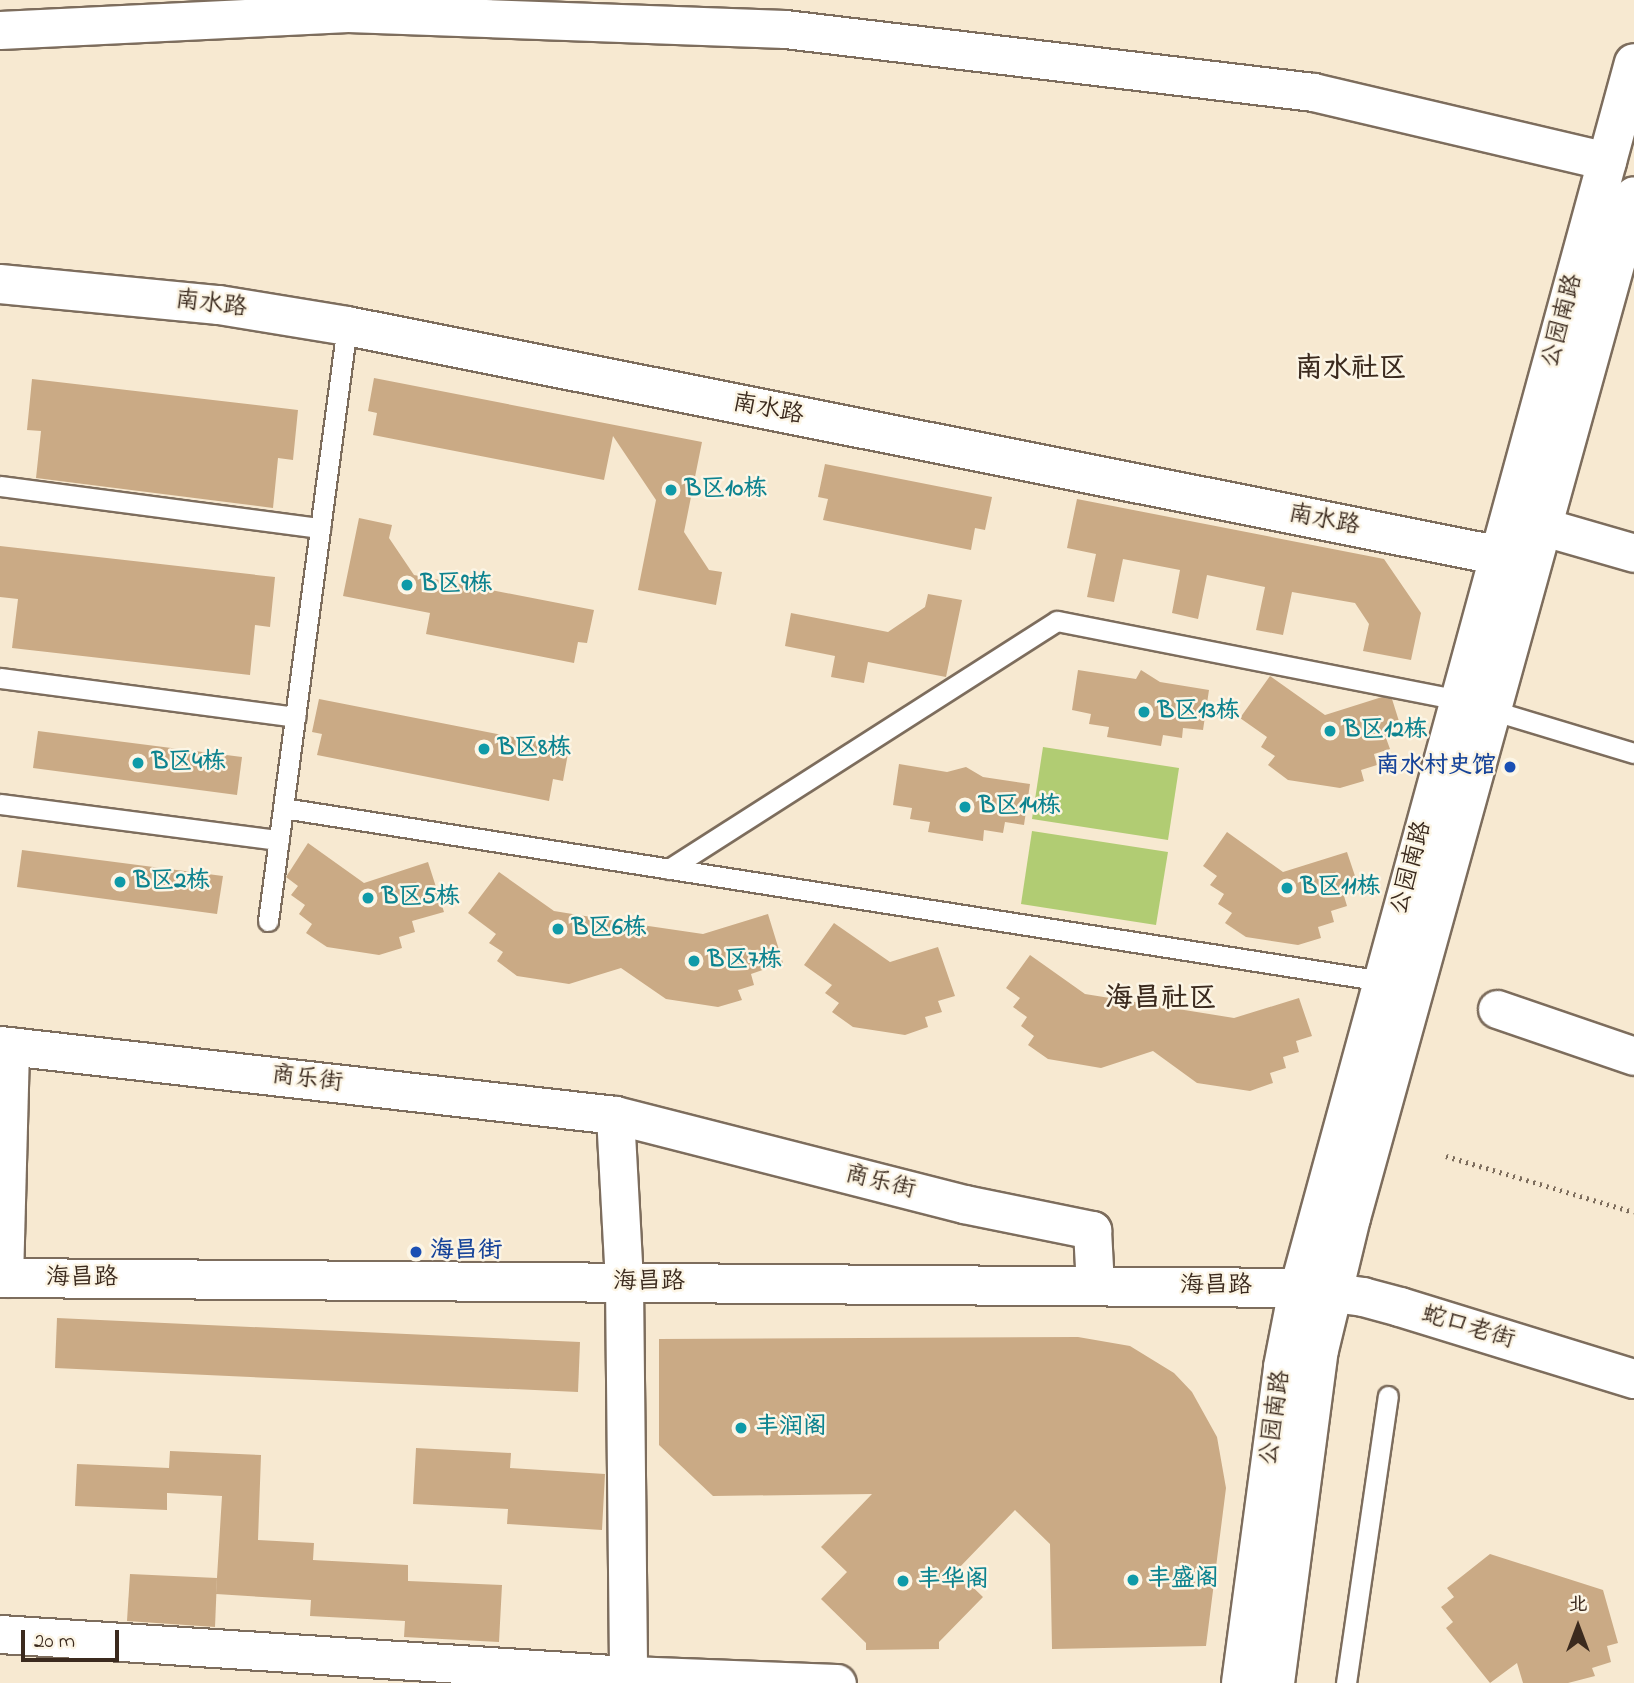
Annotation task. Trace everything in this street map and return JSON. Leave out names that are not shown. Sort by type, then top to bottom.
[{"type":"street","points":[[0,30],[348,13],[785,29],[1313,92],[1607,161]]},
{"type":"street","name":"公园南路","points":[[1241,1683],[1283,1367],[1316,1290],[1515,559],[1607,161],[1634,63]]},
{"type":"street","name":"公园南路","points":[[1525,521],[1634,196]]},
{"type":"street","name":"南水路","points":[[0,284],[219,305],[346,326],[1515,559]]},
{"type":"street","points":[[1525,521],[1634,553]]},
{"type":"street","points":[[1497,1009],[1634,1056]]},
{"type":"street","points":[[2,1278],[5,1046]]},
{"type":"street","name":"商乐街","points":[[5,1046],[615,1115],[964,1204],[1092,1230],[1094,1286]]},
{"type":"street","points":[[615,1115],[624,1283],[628,1675]]},
{"type":"street","name":"海昌路","points":[[2,1278],[1316,1290]]},
{"type":"street","name":"公园南路","points":[[1275,1683],[1316,1373],[1316,1290]]},
{"type":"street","name":"蛇口老街","points":[[1316,1290],[1400,1307],[1634,1379]]},
{"type":"street","points":[[0,1634],[628,1675],[837,1683]]},
{"type":"lane","points":[[268,921],[346,326]]},
{"type":"lane","points":[[0,486],[320,528]]},
{"type":"lane","points":[[669,869],[1057,621],[1474,705],[1634,753]]},
{"type":"lane","points":[[0,678],[295,717]]},
{"type":"lane","points":[[0,804],[279,840]]},
{"type":"lane","points":[[283,808],[1398,984]]},
{"type":"lane","points":[[1346,1683],[1388,1396]]},
{"type":"path","points":[[1446,1156],[1634,1212]]},
{"type":"green space","points":[[1043,747],[1179,768],[1168,840],[1032,819]]},
{"type":"green space","points":[[1032,831],[1168,852],[1156,925],[1021,904]]},
{"type":"building","name":"B区10栋","points":[[374,378],[702,442],[684,532],[709,570],[722,572],[716,605],[638,590],[656,500],[613,436],[604,480],[373,435],[377,413],[368,411]]},
{"type":"building","points":[[32,379],[298,410],[293,460],[278,458],[273,508],[36,478],[41,431],[27,430]]},
{"type":"building","points":[[825,464],[992,497],[985,530],[975,528],[971,550],[823,520],[828,499],[818,497]]},
{"type":"building","points":[[1077,499],[1384,559],[1421,613],[1411,660],[1363,651],[1369,624],[1355,603],[1292,592],[1283,635],[1256,630],[1265,587],[1207,575],[1198,619],[1172,613],[1180,570],[1123,559],[1114,602],[1087,597],[1096,554],[1067,548]]},
{"type":"building","name":"B区9栋","points":[[359,518],[392,525],[389,538],[414,575],[594,610],[587,643],[578,642],[574,663],[426,634],[430,613],[343,596]]},
{"type":"building","points":[[0,546],[275,577],[270,627],[255,625],[250,675],[12,648],[18,599],[0,597]]},
{"type":"building","points":[[928,594],[962,600],[946,677],[868,662],[864,683],[831,677],[835,656],[785,646],[791,613],[888,632],[925,607]]},
{"type":"building","name":"B区13栋","points":[[1078,670],[1136,679],[1141,670],[1160,682],[1209,690],[1203,730],[1183,728],[1182,738],[1163,735],[1161,746],[1107,737],[1109,727],[1089,724],[1091,714],[1072,710]]},
{"type":"building","name":"B区12栋","points":[[1270,676],[1325,715],[1382,697],[1392,699],[1403,734],[1386,738],[1390,749],[1374,754],[1377,765],[1361,770],[1364,781],[1340,788],[1288,780],[1268,765],[1275,756],[1261,747],[1267,737],[1240,718]]},
{"type":"building","name":"B区8栋","points":[[319,699],[569,748],[563,781],[553,779],[549,801],[317,755],[322,734],[312,732]]},
{"type":"building","name":"B区4栋","points":[[38,731],[242,757],[237,795],[33,768]]},
{"type":"building","name":"B区14栋","points":[[899,764],[947,772],[966,767],[983,777],[1030,784],[1024,825],[1005,822],[1003,833],[984,830],[983,841],[928,832],[930,822],[910,819],[912,808],[893,805]]},
{"type":"building","name":"B区11栋","points":[[1227,832],[1283,872],[1347,852],[1360,891],[1344,896],[1347,906],[1331,911],[1334,922],[1318,927],[1321,938],[1298,945],[1246,937],[1225,923],[1232,913],[1218,904],[1224,894],[1210,885],[1217,876],[1203,866]]},
{"type":"building","name":"B区5栋","points":[[308,843],[364,883],[428,862],[444,912],[412,921],[415,932],[399,937],[402,948],[379,955],[327,947],[306,933],[312,924],[299,914],[305,905],[291,895],[298,886],[286,877]]},
{"type":"building","name":"B区2栋","points":[[22,850],[223,876],[217,914],[17,887]]},
{"type":"building","points":[[499,872],[554,911],[628,923],[703,934],[768,914],[783,963],[751,974],[754,985],[738,990],[742,1000],[718,1007],[666,999],[621,968],[569,984],[517,976],[497,961],[503,952],[489,943],[496,934],[468,913]]},
{"type":"building","points":[[834,923],[890,962],[938,947],[955,996],[938,1001],[942,1012],[925,1017],[928,1027],[905,1035],[853,1027],[832,1012],[839,1003],[825,993],[832,985],[804,965]]},
{"type":"building","points":[[1030,955],[1085,994],[1234,1018],[1299,998],[1312,1036],[1296,1041],[1299,1052],[1283,1057],[1286,1068],[1270,1073],[1273,1083],[1250,1091],[1197,1083],[1153,1051],[1101,1068],[1048,1059],[1028,1045],[1034,1036],[1021,1026],[1027,1017],[1013,1007],[1020,998],[1006,988]]},
{"type":"building","points":[[57,1318],[580,1342],[578,1392],[55,1368]]},
{"type":"building","points":[[1078,1337],[1130,1346],[1174,1373],[1192,1392],[1217,1437],[1226,1488],[1206,1646],[1052,1649],[1050,1544],[1015,1510],[956,1571],[983,1597],[939,1642],[939,1649],[866,1650],[866,1643],[821,1599],[847,1572],[821,1547],[872,1494],[713,1496],[659,1445],[659,1339]]},
{"type":"building","points":[[416,1448],[511,1453],[510,1468],[605,1474],[602,1530],[507,1524],[508,1509],[413,1504]]},
{"type":"building","points":[[170,1451],[261,1455],[258,1540],[314,1543],[313,1560],[408,1565],[408,1581],[502,1585],[499,1642],[404,1637],[405,1621],[310,1616],[311,1600],[216,1594],[222,1496],[167,1493],[167,1510],[75,1506],[77,1464],[169,1468]]},
{"type":"building","points":[[1490,1554],[1603,1590],[1618,1643],[1607,1646],[1611,1662],[1592,1668],[1595,1676],[1568,1683],[1523,1683],[1517,1663],[1490,1683],[1446,1628],[1453,1622],[1441,1607],[1454,1597],[1447,1588]]},
{"type":"building","points":[[130,1574],[217,1578],[215,1627],[127,1621]]},
{"type":"place","name":"B区10栋","points":[[671,490]]},
{"type":"place","name":"B区9栋","points":[[407,585]]},
{"type":"place","name":"B区13栋","points":[[1144,712]]},
{"type":"place","name":"B区12栋","points":[[1330,731]]},
{"type":"place","name":"B区8栋","points":[[484,749]]},
{"type":"place","name":"B区4栋","points":[[138,763]]},
{"type":"place","name":"南水村史馆","points":[[1510,767]]},
{"type":"place","name":"B区14栋","points":[[965,807]]},
{"type":"place","name":"B区2栋","points":[[120,882]]},
{"type":"place","name":"B区11栋","points":[[1287,888]]},
{"type":"place","name":"B区5栋","points":[[368,898]]},
{"type":"place","name":"B区6栋","points":[[558,929]]},
{"type":"place","name":"B区7栋","points":[[694,961]]},
{"type":"place","name":"海昌街","points":[[416,1252]]},
{"type":"place","name":"丰润阁","points":[[741,1428]]},
{"type":"place","name":"丰盛阁","points":[[1133,1580]]},
{"type":"place","name":"丰华阁","points":[[903,1581]]},
{"type":"district","name":"南水社区","points":[[1351,370]]},
{"type":"district","name":"海昌社区","points":[[1161,1000]]}]
